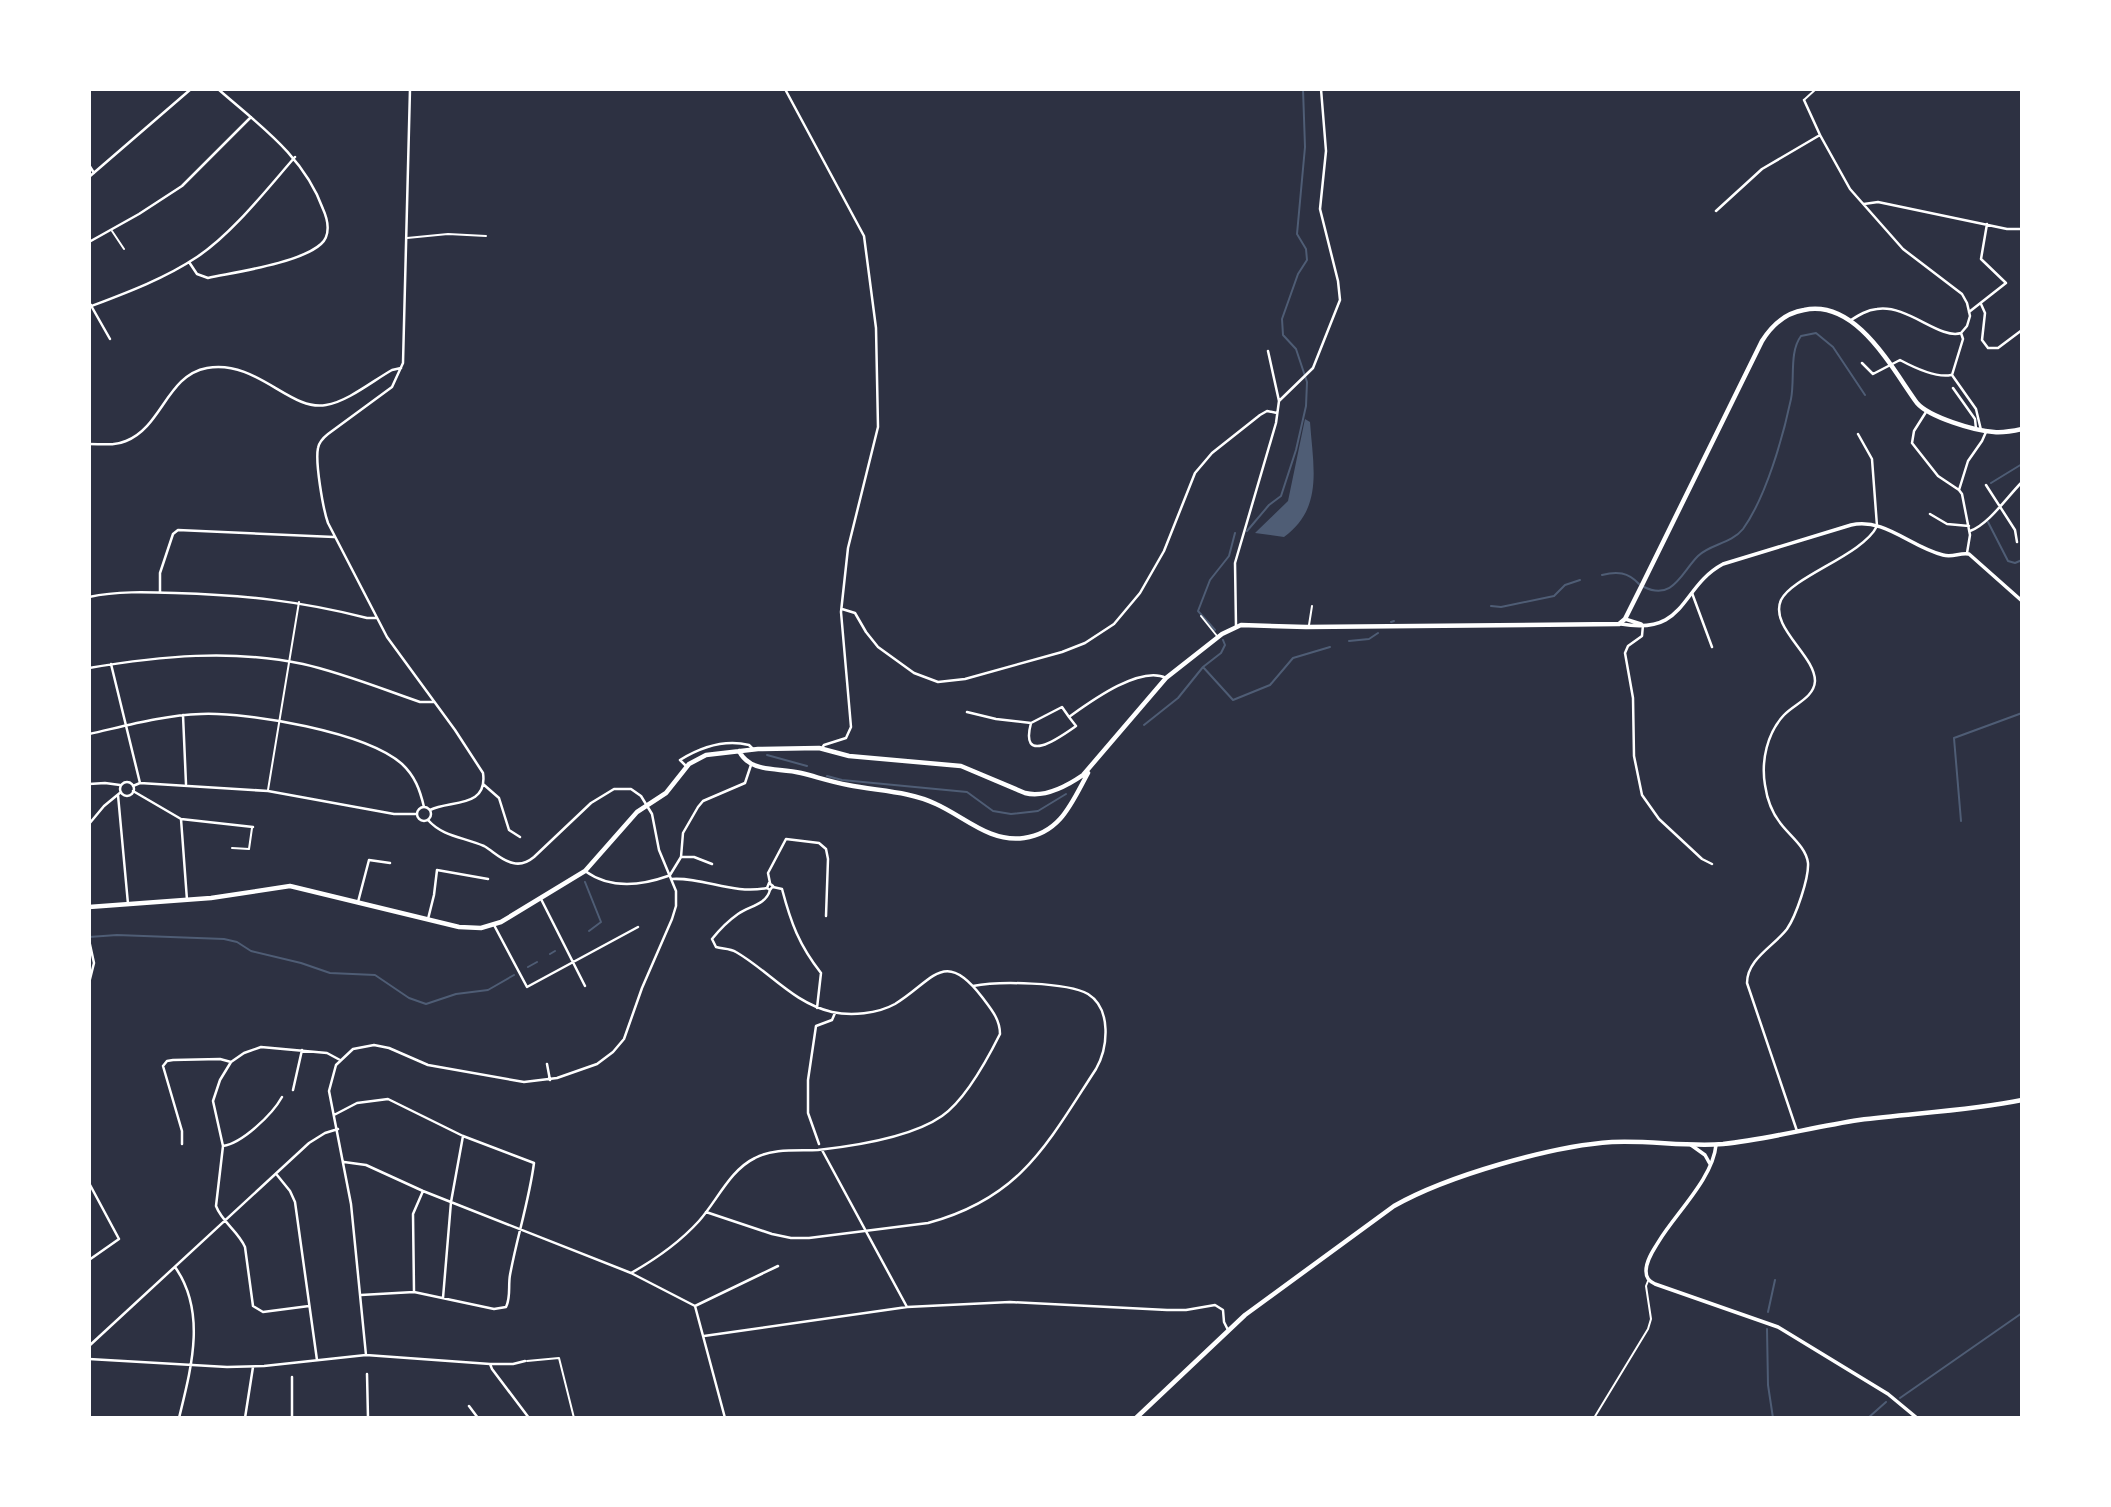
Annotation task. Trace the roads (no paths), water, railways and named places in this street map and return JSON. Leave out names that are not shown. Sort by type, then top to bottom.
[{"type":"main road","points":[[739,751],[751,765],[789,770],[838,783],[922,798],[944,807],[991,835],[1014,839],[1034,836],[1051,828],[1065,815],[1091,768],[1166,678],[1217,637],[1236,627],[1252,624],[1309,627],[1623,621],[1704,462],[1756,352],[1769,330],[1788,315],[1807,309],[1827,309],[1851,320],[1926,411],[1981,430],[2008,432],[2022,429]]},
{"type":"main road","points":[[89,907],[187,900],[290,886],[470,928],[494,925],[584,871],[636,812],[668,790],[687,767],[706,755],[753,750],[822,748],[849,756],[961,766],[1029,794],[1040,794],[1068,784],[1091,768]]},
{"type":"main road","points":[[1068,784],[1077,793]]},
{"type":"main road","points":[[1136,1418],[1228,1330],[1375,1219],[1406,1199],[1467,1176],[1515,1161],[1597,1144],[1716,1144],[1883,1117],[1970,1109],[2022,1100]]},
{"type":"street","points":[[89,177],[191,89]]},
{"type":"street","points":[[188,262],[197,274],[208,278],[292,258],[320,245],[327,234],[326,215],[312,182],[295,157],[218,89]]},
{"type":"street","points":[[89,734],[183,715],[207,713],[280,722],[338,735],[396,760],[415,780],[424,807],[430,810],[470,800],[484,784],[480,766],[387,637],[324,512],[318,447],[328,434],[392,387],[401,368],[405,329],[410,89]]},
{"type":"street","points":[[785,89],[861,227],[868,254],[876,328],[878,427],[848,548],[842,609],[842,644],[851,727],[846,738],[822,748]]},
{"type":"street","points":[[1279,401],[1308,374],[1316,362],[1340,300],[1338,281],[1320,209],[1326,151],[1321,89]]},
{"type":"street","points":[[1804,100],[1846,184],[1903,249],[1962,294],[1969,312],[1968,323],[1961,333],[1954,335],[1905,312],[1891,309],[1872,310],[1851,320]]},
{"type":"street","points":[[89,242],[182,186],[251,117]]},
{"type":"street","points":[[1716,211],[1762,169],[1820,135]]},
{"type":"street","points":[[91,307],[153,281],[212,245],[260,198],[295,157]]},
{"type":"street","points":[[89,165],[94,173]]},
{"type":"street","points":[[1863,205],[1878,202],[2007,229],[2022,229]]},
{"type":"street","points":[[1969,312],[2006,283],[1981,259],[1987,224]]},
{"type":"street","points":[[89,302],[110,339]]},
{"type":"street","points":[[1981,304],[1984,313],[1982,340],[1986,346],[1991,349],[1998,348],[2022,330]]},
{"type":"street","points":[[1952,375],[1963,339],[1961,333]]},
{"type":"street","points":[[1236,627],[1233,569],[1279,401],[1268,351]]},
{"type":"street","points":[[1862,363],[1876,374],[1900,360],[1917,368],[1945,376],[1952,375]]},
{"type":"street","points":[[89,444],[115,444],[138,434],[180,382],[195,370],[226,366],[247,371],[310,405],[327,405],[401,368]]},
{"type":"street","points":[[1952,375],[1976,409],[1982,442],[1968,461],[1959,490]]},
{"type":"street","points":[[1954,388],[1981,430]]},
{"type":"street","points":[[842,609],[855,614],[878,647],[927,680],[958,681],[1062,652],[1099,635],[1114,624],[1140,593],[1164,551],[1195,473],[1212,453],[1260,415],[1267,411],[1277,413]]},
{"type":"street","points":[[1926,411],[1914,432],[1912,443],[1938,476],[1962,494],[1970,531],[1967,553]]},
{"type":"street","points":[[1797,1131],[1747,983],[1751,967],[1789,925],[1808,866],[1803,850],[1776,817],[1765,785],[1765,753],[1781,718],[1810,693],[1815,684],[1814,674],[1781,620],[1779,608],[1786,593],[1835,562],[1872,534],[1877,526],[1872,459],[1858,435]]},
{"type":"street","points":[[1970,531],[2000,507],[2022,482]]},
{"type":"street","points":[[1986,485],[2016,532],[2017,542]]},
{"type":"street","points":[[1930,514],[1947,524],[1969,526]]},
{"type":"street","points":[[1623,621],[1643,625],[1659,622],[1684,605],[1707,575],[1729,562],[1851,525],[1866,523],[1877,526],[1938,554],[1951,556],[1967,553]]},
{"type":"street","points":[[160,592],[160,573],[173,534],[178,530],[186,528],[335,537]]},
{"type":"street","points":[[2016,532],[2022,534]]},
{"type":"street","points":[[1967,553],[2022,601]]},
{"type":"street","points":[[89,597],[120,592],[251,596],[299,602],[376,618]]},
{"type":"street","points":[[1692,593],[1712,647]]},
{"type":"street","points":[[1643,625],[1642,636],[1628,646],[1625,653],[1633,698],[1633,744],[1639,788],[1653,814],[1702,859],[1712,863]]},
{"type":"street","points":[[89,668],[191,655],[254,657],[289,661],[326,670],[420,702],[434,702]]},
{"type":"street","points":[[111,664],[140,783]]},
{"type":"street","points":[[1069,717],[1126,682],[1157,674],[1166,678]]},
{"type":"street","points":[[967,712],[1031,723],[1062,707],[1076,726],[1043,746],[1034,744],[1030,739],[1031,723]]},
{"type":"street","points":[[183,715],[186,784]]},
{"type":"street","points":[[687,767],[680,760],[711,745],[739,743],[750,745],[753,750]]},
{"type":"street","points":[[671,877],[681,857],[684,833],[703,801],[745,783],[751,765]]},
{"type":"street","points":[[89,784],[120,786],[127,782],[133,786]]},
{"type":"street","points":[[133,786],[140,783],[186,784],[268,791],[394,814],[416,814]]},
{"type":"street","points":[[484,784],[499,797],[507,827],[512,834],[520,837]]},
{"type":"street","points":[[120,786],[128,904]]},
{"type":"street","points":[[89,824],[107,803],[119,794],[129,795],[133,786]]},
{"type":"street","points":[[366,1355],[344,1162],[329,1091],[333,1070],[353,1049],[374,1045],[440,1068],[524,1082],[550,1080],[597,1064],[614,1052],[624,1039],[642,988],[672,919],[676,896],[659,850],[648,804],[631,789],[614,789],[591,803],[532,859],[519,864],[508,861],[480,845],[450,835],[428,820],[421,821],[416,814]]},
{"type":"street","points":[[133,791],[181,819],[253,827]]},
{"type":"street","points":[[416,814],[424,807]]},
{"type":"street","points":[[428,820],[430,810]]},
{"type":"street","points":[[181,819],[187,900]]},
{"type":"street","points":[[631,1273],[678,1242],[736,1174],[756,1157],[822,1149],[898,1135],[925,1126],[943,1116],[954,1105],[993,1049],[1000,1034],[1000,1025],[974,986],[962,974],[946,971],[936,973],[886,1008],[866,1013],[835,1013],[802,1001],[736,951],[718,948],[713,944],[712,939],[726,923],[766,899],[770,888],[768,873],[786,838],[820,843],[826,849],[826,916]]},
{"type":"street","points":[[681,857],[694,857],[712,864]]},
{"type":"street","points":[[358,902],[369,860],[390,863]]},
{"type":"street","points":[[428,919],[437,870],[488,879]]},
{"type":"street","points":[[584,871],[614,884],[671,877],[726,889],[782,889],[792,926],[806,954],[821,973],[817,1008]]},
{"type":"street","points":[[541,899],[585,986]]},
{"type":"street","points":[[494,925],[527,986],[638,927]]},
{"type":"street","points":[[89,940],[94,963],[89,984]]},
{"type":"street","points":[[706,1212],[772,1234],[809,1238],[928,1223],[991,1198],[1011,1183],[1043,1150],[1103,1057],[1106,1029],[1103,1016],[1091,996],[1080,990],[1021,982],[974,986]]},
{"type":"street","points":[[820,1144],[808,1113],[808,1080],[816,1026],[832,1020],[835,1013]]},
{"type":"street","points":[[309,1306],[263,1312],[254,1309],[245,1247],[241,1238],[218,1212],[216,1200],[223,1146],[213,1101],[220,1080],[231,1062],[254,1047],[327,1053],[340,1060]]},
{"type":"street","points":[[293,1090],[302,1050]]},
{"type":"street","points":[[181,1144],[182,1131],[163,1071],[165,1063],[173,1060],[220,1059],[231,1062]]},
{"type":"street","points":[[547,1064],[550,1080]]},
{"type":"street","points":[[223,1146],[234,1144],[244,1136],[282,1097]]},
{"type":"street","points":[[334,1115],[355,1104],[388,1099],[463,1136],[534,1163],[506,1307],[494,1310],[414,1292],[361,1295]]},
{"type":"street","points":[[89,1346],[317,1137],[338,1129]]},
{"type":"street","points":[[443,1298],[451,1202],[463,1136]]},
{"type":"street","points":[[1716,1144],[1710,1166],[1651,1254],[1646,1270],[1648,1280],[1778,1327],[1888,1394],[1917,1418]]},
{"type":"street","points":[[1690,1145],[1706,1155],[1710,1166]]},
{"type":"street","points":[[822,1149],[907,1307]]},
{"type":"street","points":[[344,1162],[366,1166],[631,1273],[695,1306],[725,1418]]},
{"type":"street","points":[[275,1174],[290,1191],[295,1202],[317,1360]]},
{"type":"street","points":[[89,1183],[119,1239],[89,1260]]},
{"type":"street","points":[[414,1292],[413,1214],[424,1191]]},
{"type":"street","points":[[695,1306],[778,1266]]},
{"type":"street","points":[[175,1267],[187,1295],[194,1335],[191,1365],[179,1418]]},
{"type":"street","points":[[704,1336],[907,1307],[1010,1302],[1186,1310],[1215,1305],[1223,1310],[1228,1330]]},
{"type":"street","points":[[89,1359],[253,1367],[366,1355],[490,1364],[525,1361]]},
{"type":"street","points":[[490,1364],[529,1418]]},
{"type":"street","points":[[245,1418],[253,1367]]},
{"type":"street","points":[[367,1374],[368,1418]]},
{"type":"street","points":[[292,1377],[292,1418]]},
{"type":"street","points":[[469,1406],[478,1418]]},
{"type":"lane","points":[[1804,100],[1816,89]]},
{"type":"lane","points":[[112,230],[124,249]]},
{"type":"lane","points":[[405,238],[448,234],[486,236]]},
{"type":"lane","points":[[268,791],[299,602]]},
{"type":"lane","points":[[1309,627],[1312,606]]},
{"type":"lane","points":[[1200,616],[1217,637]]},
{"type":"lane","points":[[232,848],[249,849],[253,827]]},
{"type":"lane","points":[[1594,1418],[1648,1329],[1651,1319],[1646,1286],[1648,1280]]},
{"type":"lane","points":[[525,1361],[559,1358],[574,1418]]},
{"type":"water","points":[[1305,419],[1310,422],[1314,470],[1311,499],[1305,513],[1297,526],[1284,537],[1255,533],[1288,501]]},
{"type":"waterway","points":[[1247,531],[1269,505],[1281,496],[1296,450],[1306,406],[1307,382],[1296,349],[1283,335],[1282,319],[1298,274],[1307,260],[1306,249],[1297,234],[1305,147],[1303,89]]},
{"type":"waterway","points":[[1644,587],[1654,590],[1669,588],[1698,556],[1743,529],[1759,501],[1773,466],[1791,399],[1795,350],[1801,336],[1816,333],[1833,347],[1865,395]]},
{"type":"waterway","points":[[1991,483],[2022,464]]},
{"type":"waterway","points":[[1988,522],[2008,561],[2015,563],[2022,560]]},
{"type":"waterway","points":[[1215,630],[1198,611],[1210,580],[1229,556],[1235,533]]},
{"type":"waterway","points":[[1602,575],[1622,574],[1639,584]]},
{"type":"waterway","points":[[1491,606],[1501,607],[1554,596],[1565,585],[1580,580]]},
{"type":"waterway","points":[[1349,641],[1369,639],[1378,633]]},
{"type":"waterway","points":[[1144,725],[1178,698],[1203,667],[1221,653],[1225,645],[1223,640]]},
{"type":"waterway","points":[[1203,667],[1233,700],[1270,685],[1293,658],[1330,647]]},
{"type":"waterway","points":[[1961,821],[1954,738],[2022,713]]},
{"type":"waterway","points":[[767,755],[807,766]]},
{"type":"waterway","points":[[827,776],[842,780],[967,792],[993,811],[1011,814],[1038,811],[1066,794]]},
{"type":"waterway","points":[[585,882],[601,922],[589,931]]},
{"type":"waterway","points":[[89,937],[117,935],[224,939],[237,942],[251,951],[330,973],[375,975],[409,998],[426,1004],[456,994],[488,990],[514,975]]},
{"type":"waterway","points":[[550,954],[555,951]]},
{"type":"waterway","points":[[528,967],[537,962]]},
{"type":"waterway","points":[[1768,1312],[1775,1280]]},
{"type":"waterway","points":[[1900,1398],[2022,1313]]},
{"type":"waterway","points":[[1767,1329],[1768,1385],[1773,1418]]},
{"type":"waterway","points":[[1868,1418],[1886,1402]]}]
